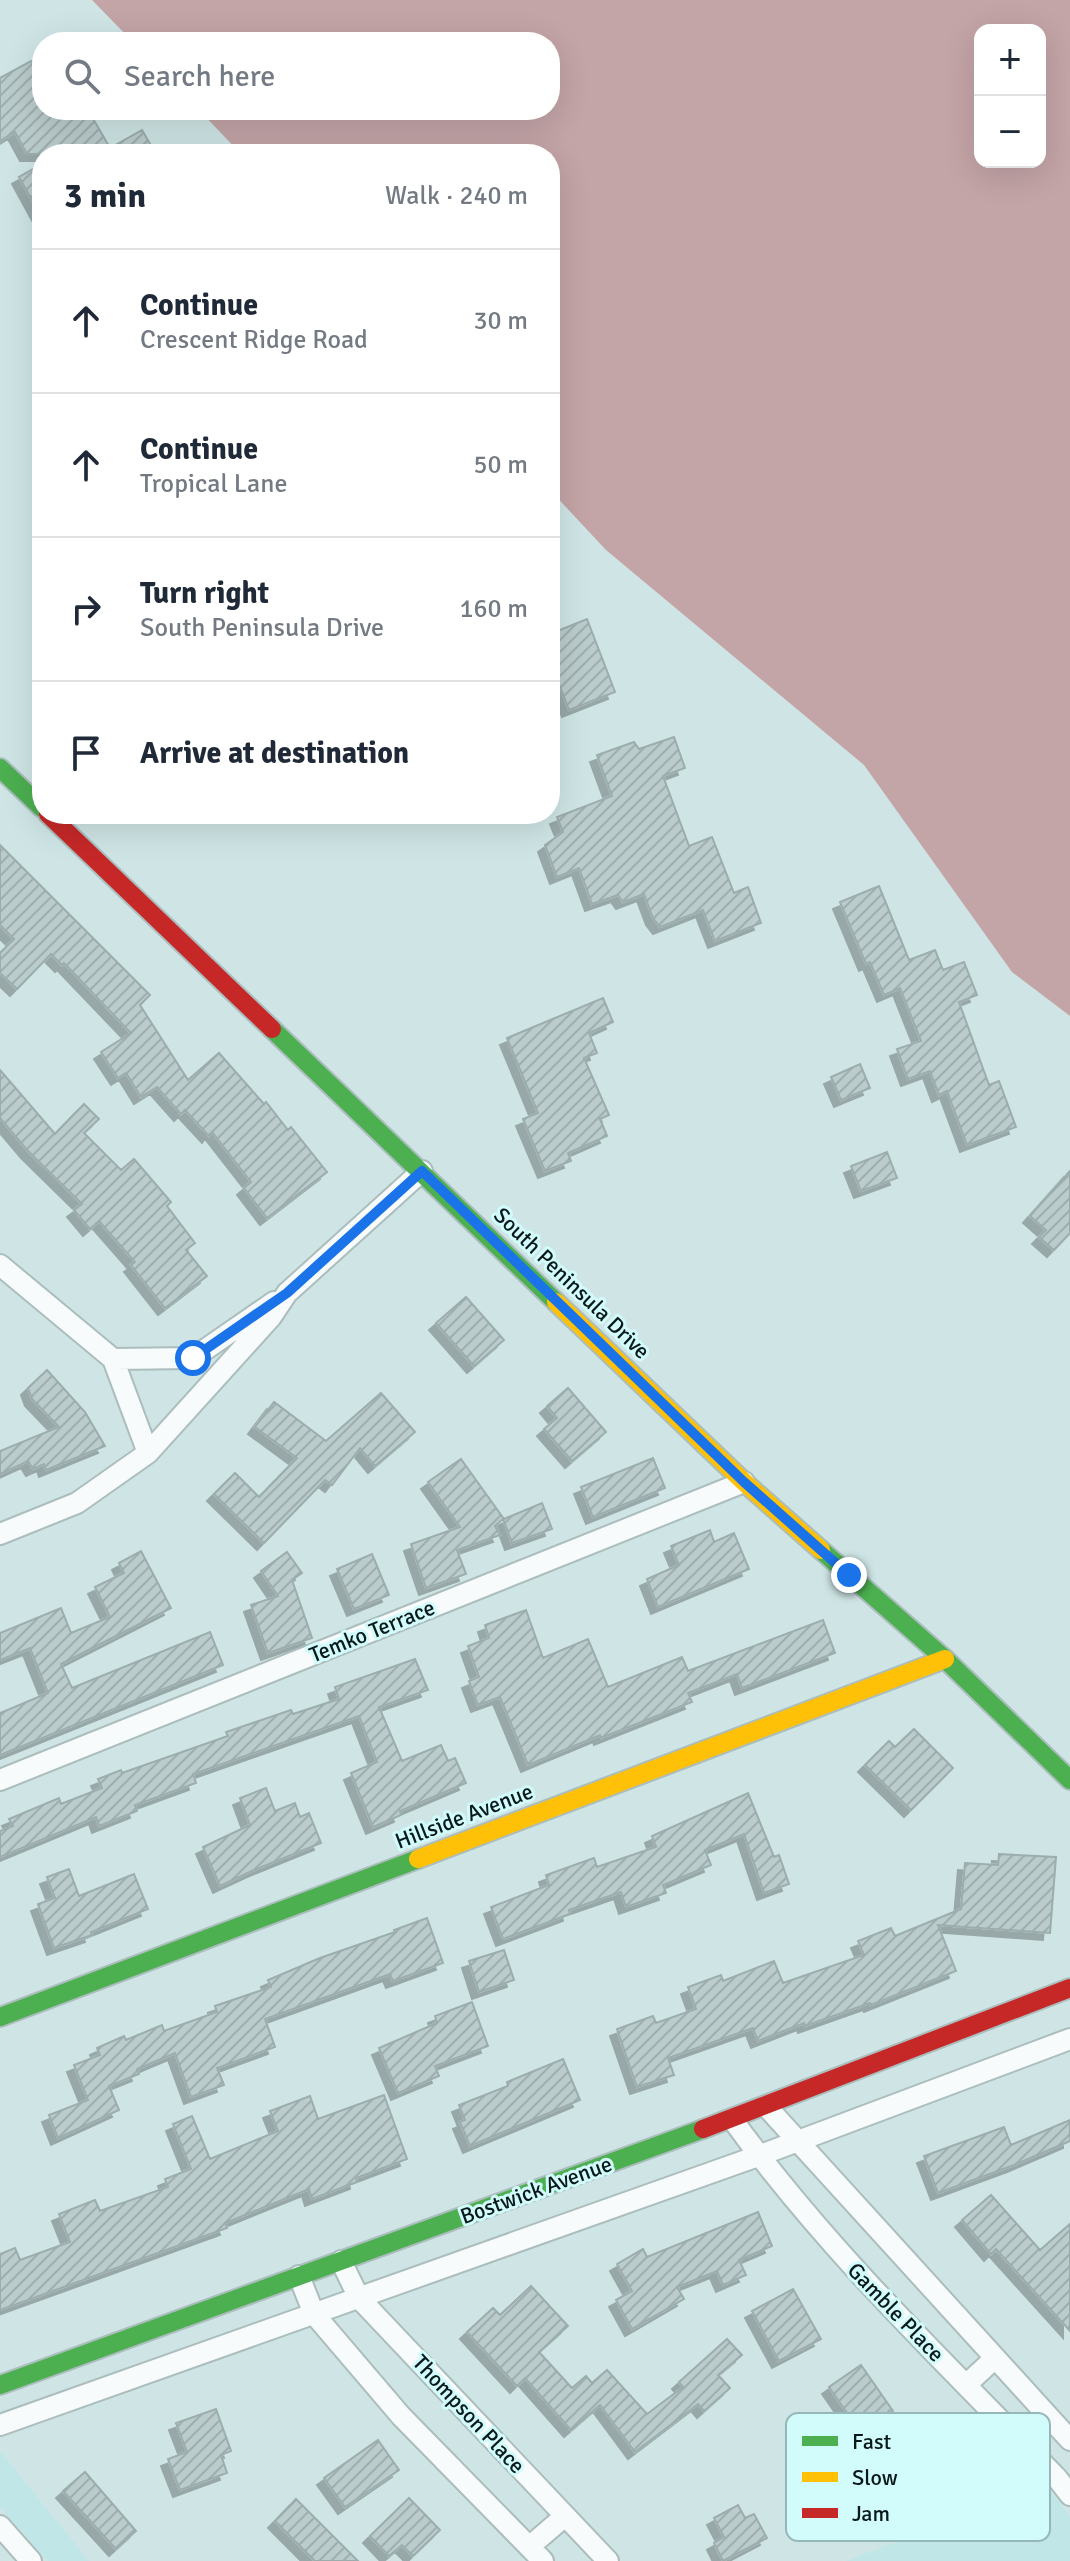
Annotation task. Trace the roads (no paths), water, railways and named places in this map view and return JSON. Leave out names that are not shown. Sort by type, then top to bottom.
[{"type":"street","points":[[0,768],[32,798]]},
{"type":"street","name":"South Peninsula Drive","points":[[58,824],[744,1482],[945,1659],[1070,1780]]},
{"type":"street","points":[[113,1359],[193,1358],[287,1293],[422,1171]]},
{"type":"street","points":[[0,1265],[113,1359],[148,1453]]},
{"type":"street","points":[[0,1534],[77,1503],[148,1453],[271,1317],[287,1293]]},
{"type":"street","name":"Temko Terrace","points":[[0,1780],[744,1482]]},
{"type":"street","name":"Hillside Avenue","points":[[0,2017],[945,1659]]},
{"type":"street","name":"Bostwick Avenue","points":[[0,2385],[732,2119],[1070,1988]]},
{"type":"street","name":"Bostwick Avenue","points":[[0,2425],[758,2156],[1070,2039]]},
{"type":"street","name":"Gamble Place","points":[[766,2106],[1045,2413]]},
{"type":"street","name":"Gamble Place","points":[[732,2119],[758,2156],[856,2272],[993,2413]]},
{"type":"street","name":"Thompson Place","points":[[341,2261],[359,2298],[608,2561]]},
{"type":"street","points":[[299,2276],[314,2314],[401,2416],[536,2554],[565,2516]]},
{"type":"street","points":[[966,2385],[995,2358]]},
{"type":"street","name":"Gamble Place","points":[[1050,2418],[1070,2440]]},
{"type":"street","name":"Gamble Place","points":[[1050,2471],[1070,2495]]},
{"type":"street","points":[[0,2526],[31,2561]]}]
